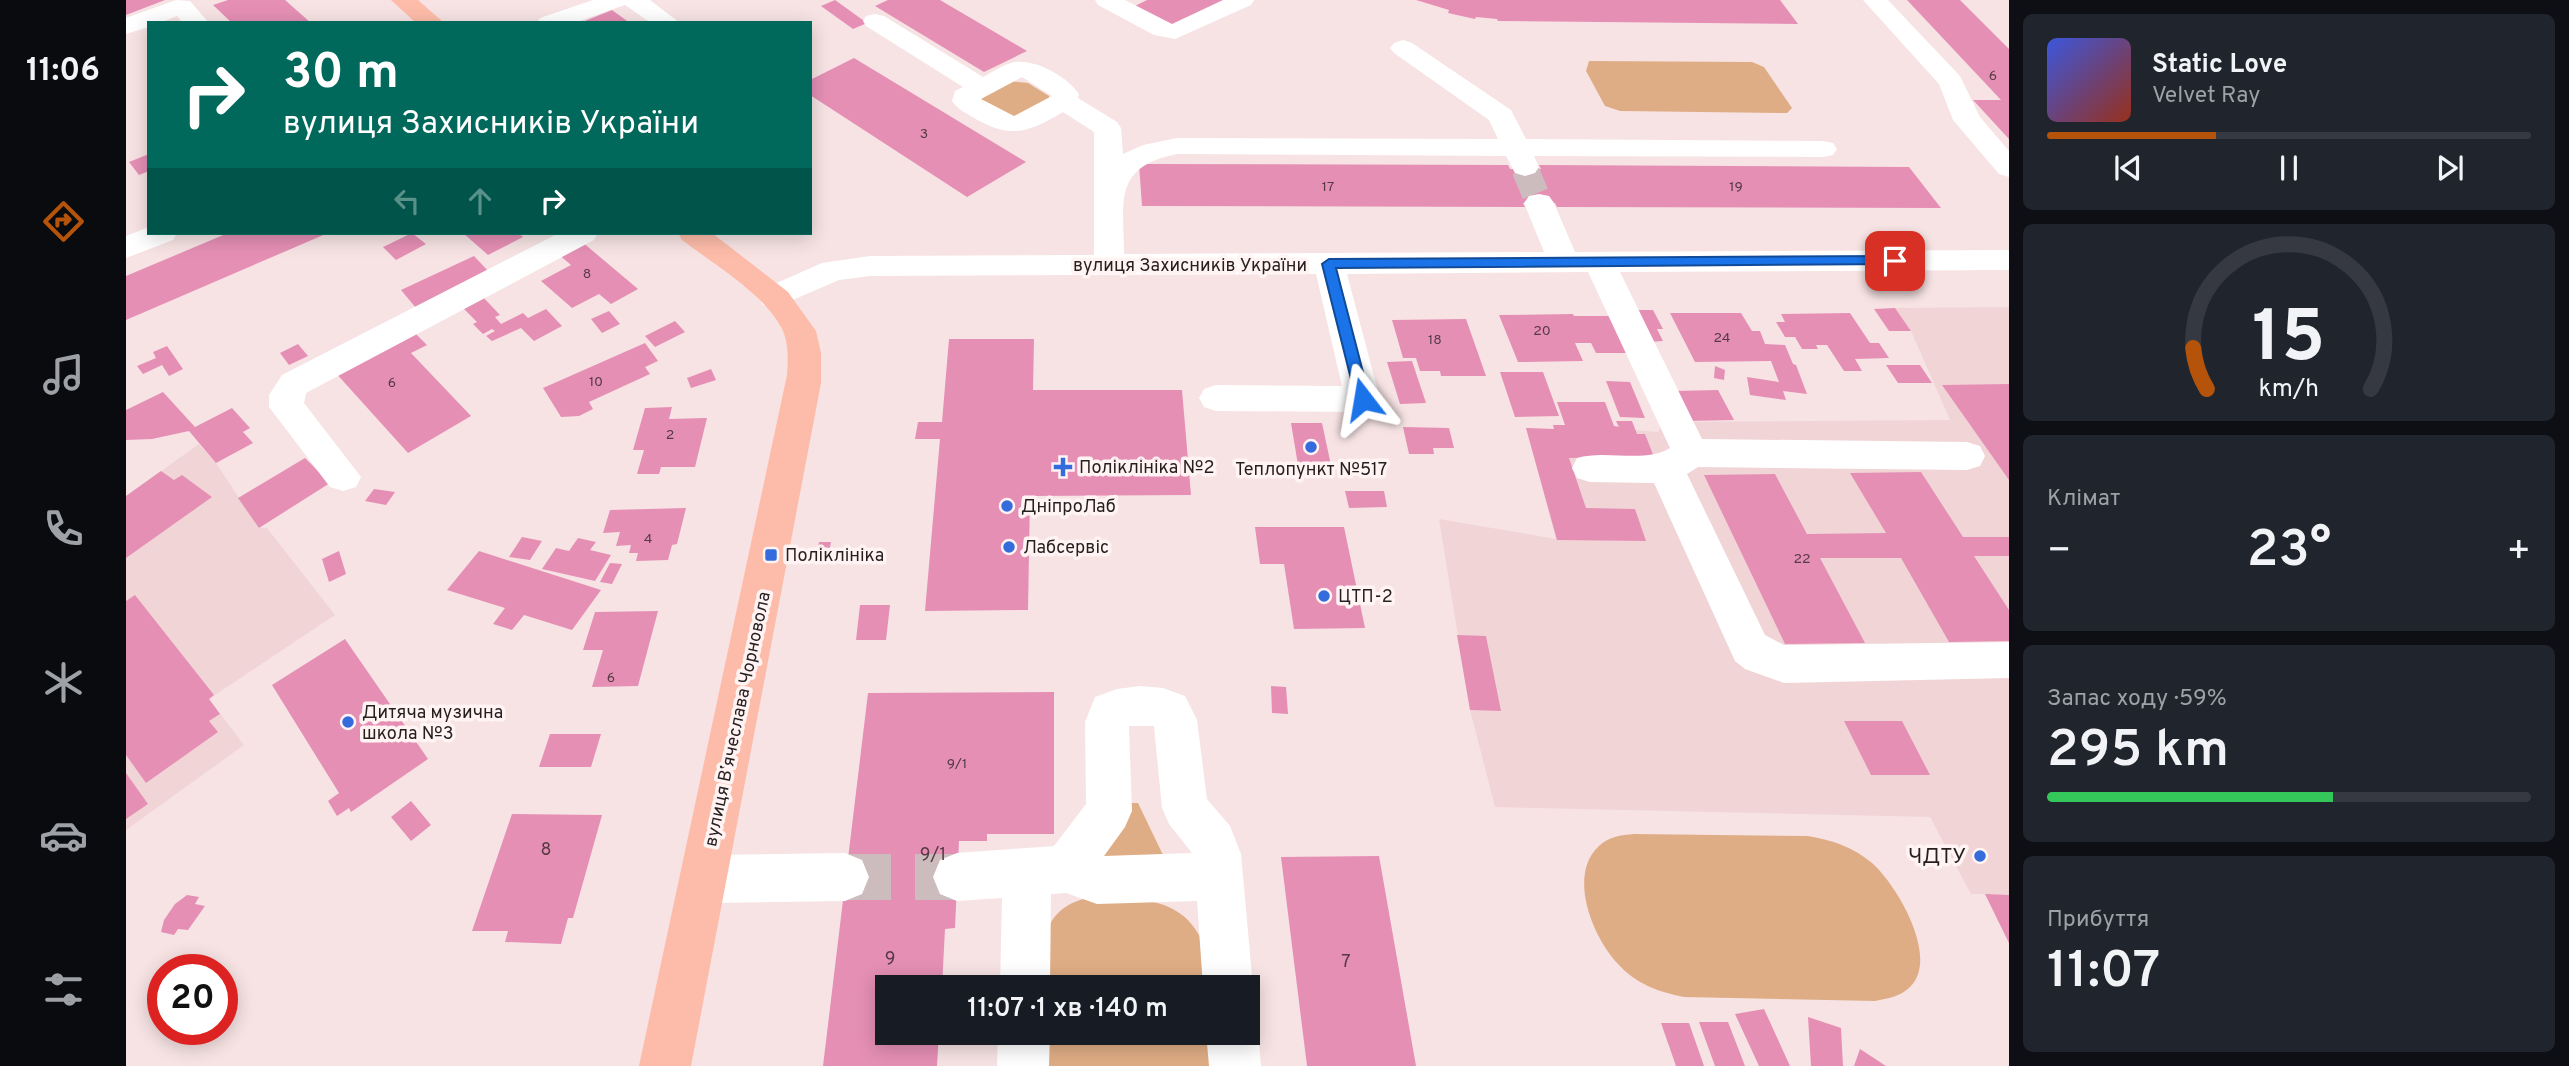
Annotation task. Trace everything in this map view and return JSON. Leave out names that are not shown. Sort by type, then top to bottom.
[{"type":"main road","points":[[403,0],[429,21]]},
{"type":"main road","points":[[696,235],[774,297]]},
{"type":"main road","name":"вулиця Вʼячеслава Чорновола","points":[[665,1066],[804,383],[803,343],[797,326],[774,297]]},
{"type":"street","points":[[555,21],[617,0]]},
{"type":"street","points":[[634,0],[665,21]]},
{"type":"street","points":[[1107,0],[1169,32],[1181,30],[1242,0]]},
{"type":"street","points":[[1875,0],[1951,82],[1967,120],[2009,167]]},
{"type":"street","points":[[126,27],[181,6],[195,21]]},
{"type":"street","points":[[875,21],[980,86]]},
{"type":"street","points":[[1403,48],[1502,116],[1521,158]]},
{"type":"street","points":[[1025,69],[1066,94],[1063,101],[1023,124],[1009,126],[965,100],[965,94],[980,86],[1012,71],[1025,69]]},
{"type":"street","points":[[1063,101],[1107,128],[1110,140],[1109,265]]},
{"type":"street","points":[[1110,189],[1125,165],[1135,156],[1177,146],[1521,158],[1823,149]]},
{"type":"street","points":[[1539,203],[1582,262],[1679,461],[1743,638],[1760,656],[1784,664],[2009,660]]},
{"type":"street","points":[[126,248],[157,235]]},
{"type":"street","points":[[343,477],[287,408],[287,392],[294,384],[579,235]]},
{"type":"street","name":"вулиця Захисників України","points":[[774,297],[833,270],[870,266],[2009,260]]},
{"type":"street","points":[[1216,398],[1363,399],[1329,264]]},
{"type":"street","points":[[1590,468],[1679,461],[1967,456]]},
{"type":"street","points":[[1027,975],[1046,871],[1109,811],[1107,722],[1111,711],[1121,707],[1159,707],[1170,710],[1175,720],[1185,808],[1213,842],[1227,975]]},
{"type":"street","points":[[957,877],[1046,871],[1097,880],[1218,876]]},
{"type":"street","points":[[703,880],[845,877]]},
{"type":"street","points":[[1023,1066],[1024,1045]]},
{"type":"street","points":[[1233,1045],[1235,1066]]},
{"type":"shaded area","points":[[1589,61],[1752,62],[1764,67],[1792,108],[1787,113],[1620,111],[1605,106],[1586,71]]},
{"type":"shaded area","points":[[1009,81],[1028,83],[1049,96],[1049,100],[1018,118],[979,102],[982,95]]},
{"type":"shaded area","points":[[2009,307],[2009,943],[1985,894],[1971,894],[1930,817],[1495,807],[1470,710],[1439,519],[1556,539],[1526,428],[1554,429],[1553,425],[1618,426],[1616,421],[1635,430],[1658,432],[1663,422],[1950,420],[1911,331],[1895,308]]},
{"type":"shaded area","points":[[199,444],[216,463],[259,528],[267,528],[335,615],[209,699],[244,745],[126,830],[126,496]]},
{"type":"shaded area","points":[[1131,803],[1138,803],[1164,857],[1091,861]]},
{"type":"shaded area","points":[[1634,834],[1808,836],[1850,848],[1865,857],[1882,873],[1903,904],[1918,941],[1918,974],[1910,987],[1902,993],[1875,1001],[1684,997],[1648,986],[1632,977],[1609,953],[1593,923],[1584,889],[1590,858],[1599,846],[1606,840]]},
{"type":"shaded area","points":[[1087,898],[1134,899],[1164,905],[1189,921],[1199,935],[1210,975],[1042,975],[1047,932],[1060,911]]},
{"type":"shaded area","points":[[1041,1045],[1217,1045],[1218,1066],[1040,1066]]},
{"type":"building","points":[[126,0],[165,0],[126,15]]},
{"type":"building","points":[[228,0],[285,0],[309,21],[230,21],[213,5]]},
{"type":"building","points":[[835,0],[867,23],[853,29],[821,6]]},
{"type":"building","points":[[888,0],[940,0],[1027,51],[984,72],[875,6]]},
{"type":"building","points":[[1147,0],[1232,0],[1174,29],[1133,7]]},
{"type":"building","points":[[1416,0],[1780,0],[1798,24],[1498,21],[1448,13],[1449,10]]},
{"type":"building","points":[[1907,0],[1960,0],[2009,49],[2009,139],[1973,100],[2001,100]]},
{"type":"building","points":[[612,10],[627,21],[585,21]]},
{"type":"building","points":[[854,58],[1026,162],[967,197],[812,96],[812,79]]},
{"type":"building","points":[[147,155],[147,172],[139,175],[129,162]]},
{"type":"building","points":[[1139,164],[1508,165],[1510,169],[1541,169],[1539,165],[1909,167],[1941,208],[1557,207],[1555,203],[1523,203],[1525,207],[1142,206]]},
{"type":"building","points":[[223,235],[323,235],[126,320],[126,276]]},
{"type":"building","points":[[408,235],[415,235],[426,244],[396,260],[383,247]]},
{"type":"building","points":[[465,235],[523,237],[488,255]]},
{"type":"building","points":[[581,241],[638,289],[611,304],[599,294],[572,308],[541,281],[571,265],[557,253]]},
{"type":"building","points":[[474,256],[490,273],[416,308],[401,290]]},
{"type":"building","points":[[481,295],[500,315],[495,317],[501,324],[523,313],[528,318],[546,309],[562,326],[534,341],[521,328],[492,341],[486,336],[495,331],[492,329],[483,334],[473,324],[477,322],[461,306]]},
{"type":"building","points":[[1895,308],[1911,331],[1889,331],[1874,309]]},
{"type":"building","points":[[1633,310],[1653,310],[1663,329],[1657,329],[1663,341],[1649,342]]},
{"type":"building","points":[[609,311],[620,324],[602,333],[591,319]]},
{"type":"building","points":[[1670,313],[1741,313],[1752,331],[1760,331],[1765,344],[1785,345],[1807,394],[1783,391],[1786,400],[1750,395],[1747,377],[1779,382],[1771,361],[1695,362]]},
{"type":"building","points":[[1850,313],[1870,343],[1879,343],[1889,358],[1855,359],[1862,371],[1844,371],[1827,345],[1816,345],[1818,349],[1802,349],[1795,337],[1785,337],[1776,322],[1785,322],[1781,314]]},
{"type":"building","points":[[1499,315],[1610,316],[1628,353],[1596,353],[1591,343],[1575,343],[1583,361],[1518,362]]},
{"type":"building","points":[[1466,319],[1486,376],[1441,376],[1440,371],[1420,371],[1416,358],[1403,358],[1392,320]]},
{"type":"building","points":[[675,321],[685,332],[655,347],[645,336]]},
{"type":"building","points":[[412,330],[427,345],[411,353],[471,416],[408,453],[334,371]]},
{"type":"building","name":"Поліклініка №2","points":[[949,339],[1034,339],[1033,390],[1182,390],[1191,495],[1030,496],[1028,610],[925,611],[940,439],[915,439],[918,422],[942,422]]},
{"type":"building","points":[[645,343],[658,361],[645,367],[650,374],[589,402],[593,409],[579,416],[561,417],[543,388]]},
{"type":"building","points":[[298,344],[308,356],[289,365],[280,353]]},
{"type":"building","points":[[167,346],[183,369],[169,376],[162,365],[143,374],[137,366],[156,358],[153,352]]},
{"type":"building","points":[[1412,361],[1426,403],[1400,404],[1387,362]]},
{"type":"building","points":[[1886,365],[1920,365],[1932,383],[1898,383]]},
{"type":"building","points":[[1715,366],[1725,370],[1724,380],[1714,378]]},
{"type":"building","points":[[711,369],[716,380],[691,388],[687,378]]},
{"type":"building","points":[[1500,372],[1543,372],[1559,416],[1515,417]]},
{"type":"building","points":[[1606,381],[1630,382],[1645,418],[1620,417]]},
{"type":"building","points":[[2009,384],[2009,480],[1942,385]]},
{"type":"building","points":[[1718,390],[1734,420],[1688,421],[1673,391]]},
{"type":"building","points":[[163,392],[195,427],[232,408],[250,428],[243,432],[253,443],[216,463],[189,431],[152,439],[126,440],[126,410]]},
{"type":"building","points":[[1557,402],[1605,402],[1614,426],[1619,427],[1616,421],[1632,421],[1637,434],[1645,434],[1654,457],[1569,458],[1586,508],[1635,509],[1646,541],[1557,540],[1526,428],[1554,429],[1553,425],[1565,425]]},
{"type":"building","points":[[672,407],[669,419],[707,418],[695,467],[661,467],[659,474],[637,474],[644,450],[633,450],[645,408]]},
{"type":"building","name":"Теплопункт №517","points":[[1291,423],[1322,423],[1332,470],[1299,471]]},
{"type":"building","points":[[1403,427],[1449,428],[1454,448],[1433,448],[1434,454],[1409,454]]},
{"type":"building","points":[[305,458],[330,483],[259,528],[238,498]]},
{"type":"building","points":[[161,471],[174,480],[182,475],[212,497],[126,558],[126,496]]},
{"type":"building","points":[[1921,472],[1963,537],[2009,537],[2009,556],[1974,556],[2009,610],[2009,641],[1949,642],[1901,558],[1820,558],[1865,643],[1785,644],[1704,475],[1775,474],[1807,534],[1886,533],[1850,473]]},
{"type":"building","points":[[374,489],[395,492],[386,505],[365,501]]},
{"type":"building","points":[[1345,491],[1384,491],[1387,507],[1349,508]]},
{"type":"building","points":[[686,508],[677,544],[672,545],[668,560],[636,561],[638,553],[629,553],[631,545],[616,546],[620,532],[603,533],[610,510]]},
{"type":"building","name":"ЦТП-2","points":[[1255,527],[1344,527],[1365,628],[1294,629],[1284,564],[1260,564]]},
{"type":"building","points":[[522,537],[542,541],[530,560],[509,557]]},
{"type":"building","points":[[578,538],[596,542],[590,550],[611,555],[595,581],[542,569],[556,548],[569,551]]},
{"type":"building","points":[[819,542],[831,542],[827,564],[815,564]]},
{"type":"building","points":[[339,551],[346,574],[329,582],[322,559]]},
{"type":"building","points":[[479,551],[601,590],[572,630],[524,615],[512,630],[493,624],[505,608],[447,590]]},
{"type":"building","points":[[610,563],[622,564],[612,584],[600,582]]},
{"type":"building","points":[[135,595],[214,695],[209,699],[220,714],[209,721],[218,732],[146,783],[126,755],[126,601]]},
{"type":"building","points":[[860,605],[890,605],[886,640],[856,640]]},
{"type":"building","points":[[658,611],[638,686],[592,687],[603,650],[583,650],[595,612]]},
{"type":"building","points":[[1457,635],[1486,636],[1501,711],[1470,710]]},
{"type":"building","name":"Дитяча музична школа №3","points":[[345,639],[428,759],[351,812],[349,808],[337,816],[328,801],[339,793],[272,685]]},
{"type":"building","points":[[1271,686],[1286,687],[1288,714],[1272,713]]},
{"type":"building","points":[[1054,692],[1054,834],[987,834],[987,841],[959,841],[955,928],[945,929],[943,975],[875,975],[875,1045],[938,1045],[937,1066],[823,1066],[868,693]]},
{"type":"building","points":[[1844,721],[1902,721],[1930,775],[1871,775]]},
{"type":"building","points":[[550,734],[601,734],[591,767],[539,767]]},
{"type":"building","points":[[126,773],[148,804],[126,819]]},
{"type":"building","points":[[411,801],[431,825],[411,841],[391,817]]},
{"type":"building","points":[[512,814],[602,815],[573,918],[568,918],[561,944],[505,942],[508,931],[472,931]]},
{"type":"building","points":[[1379,856],[1416,1066],[1307,1066],[1281,857]]},
{"type":"building","points":[[1985,894],[2009,895],[2009,943]]},
{"type":"building","points":[[187,895],[199,897],[195,904],[205,906],[188,930],[178,929],[174,935],[161,932],[164,920],[175,904]]},
{"type":"building","points":[[1764,1009],[1790,1066],[1759,1066],[1735,1014]]},
{"type":"building","points":[[1808,1017],[1841,1028],[1843,1066],[1811,1066]]},
{"type":"building","points":[[1699,1022],[1728,1022],[1745,1066],[1715,1066]]},
{"type":"building","points":[[1661,1023],[1689,1023],[1704,1066],[1676,1066]]},
{"type":"building","points":[[1860,1049],[1886,1066],[1854,1066]]},
{"type":"tunnel","points":[[1525,169],[1539,203]]},
{"type":"tunnel","points":[[845,877],[957,877]]},
{"type":"place","name":"Теплопункт №517","points":[[1311,447]]},
{"type":"place","name":"Поліклініка №2","points":[[1063,467]]},
{"type":"place","name":"ДніпроЛаб","points":[[1007,506]]},
{"type":"place","name":"Лабсервіс","points":[[1009,547]]},
{"type":"place","name":"Поліклініка","points":[[771,555]]},
{"type":"place","name":"ЦТП-2","points":[[1324,596]]},
{"type":"place","name":"Дитяча музична школа №3","points":[[348,722]]},
{"type":"place","name":"ЧДТУ","points":[[1980,856]]},
{"type":"route","points":[[1363,399],[1329,264],[1895,261]]}]
